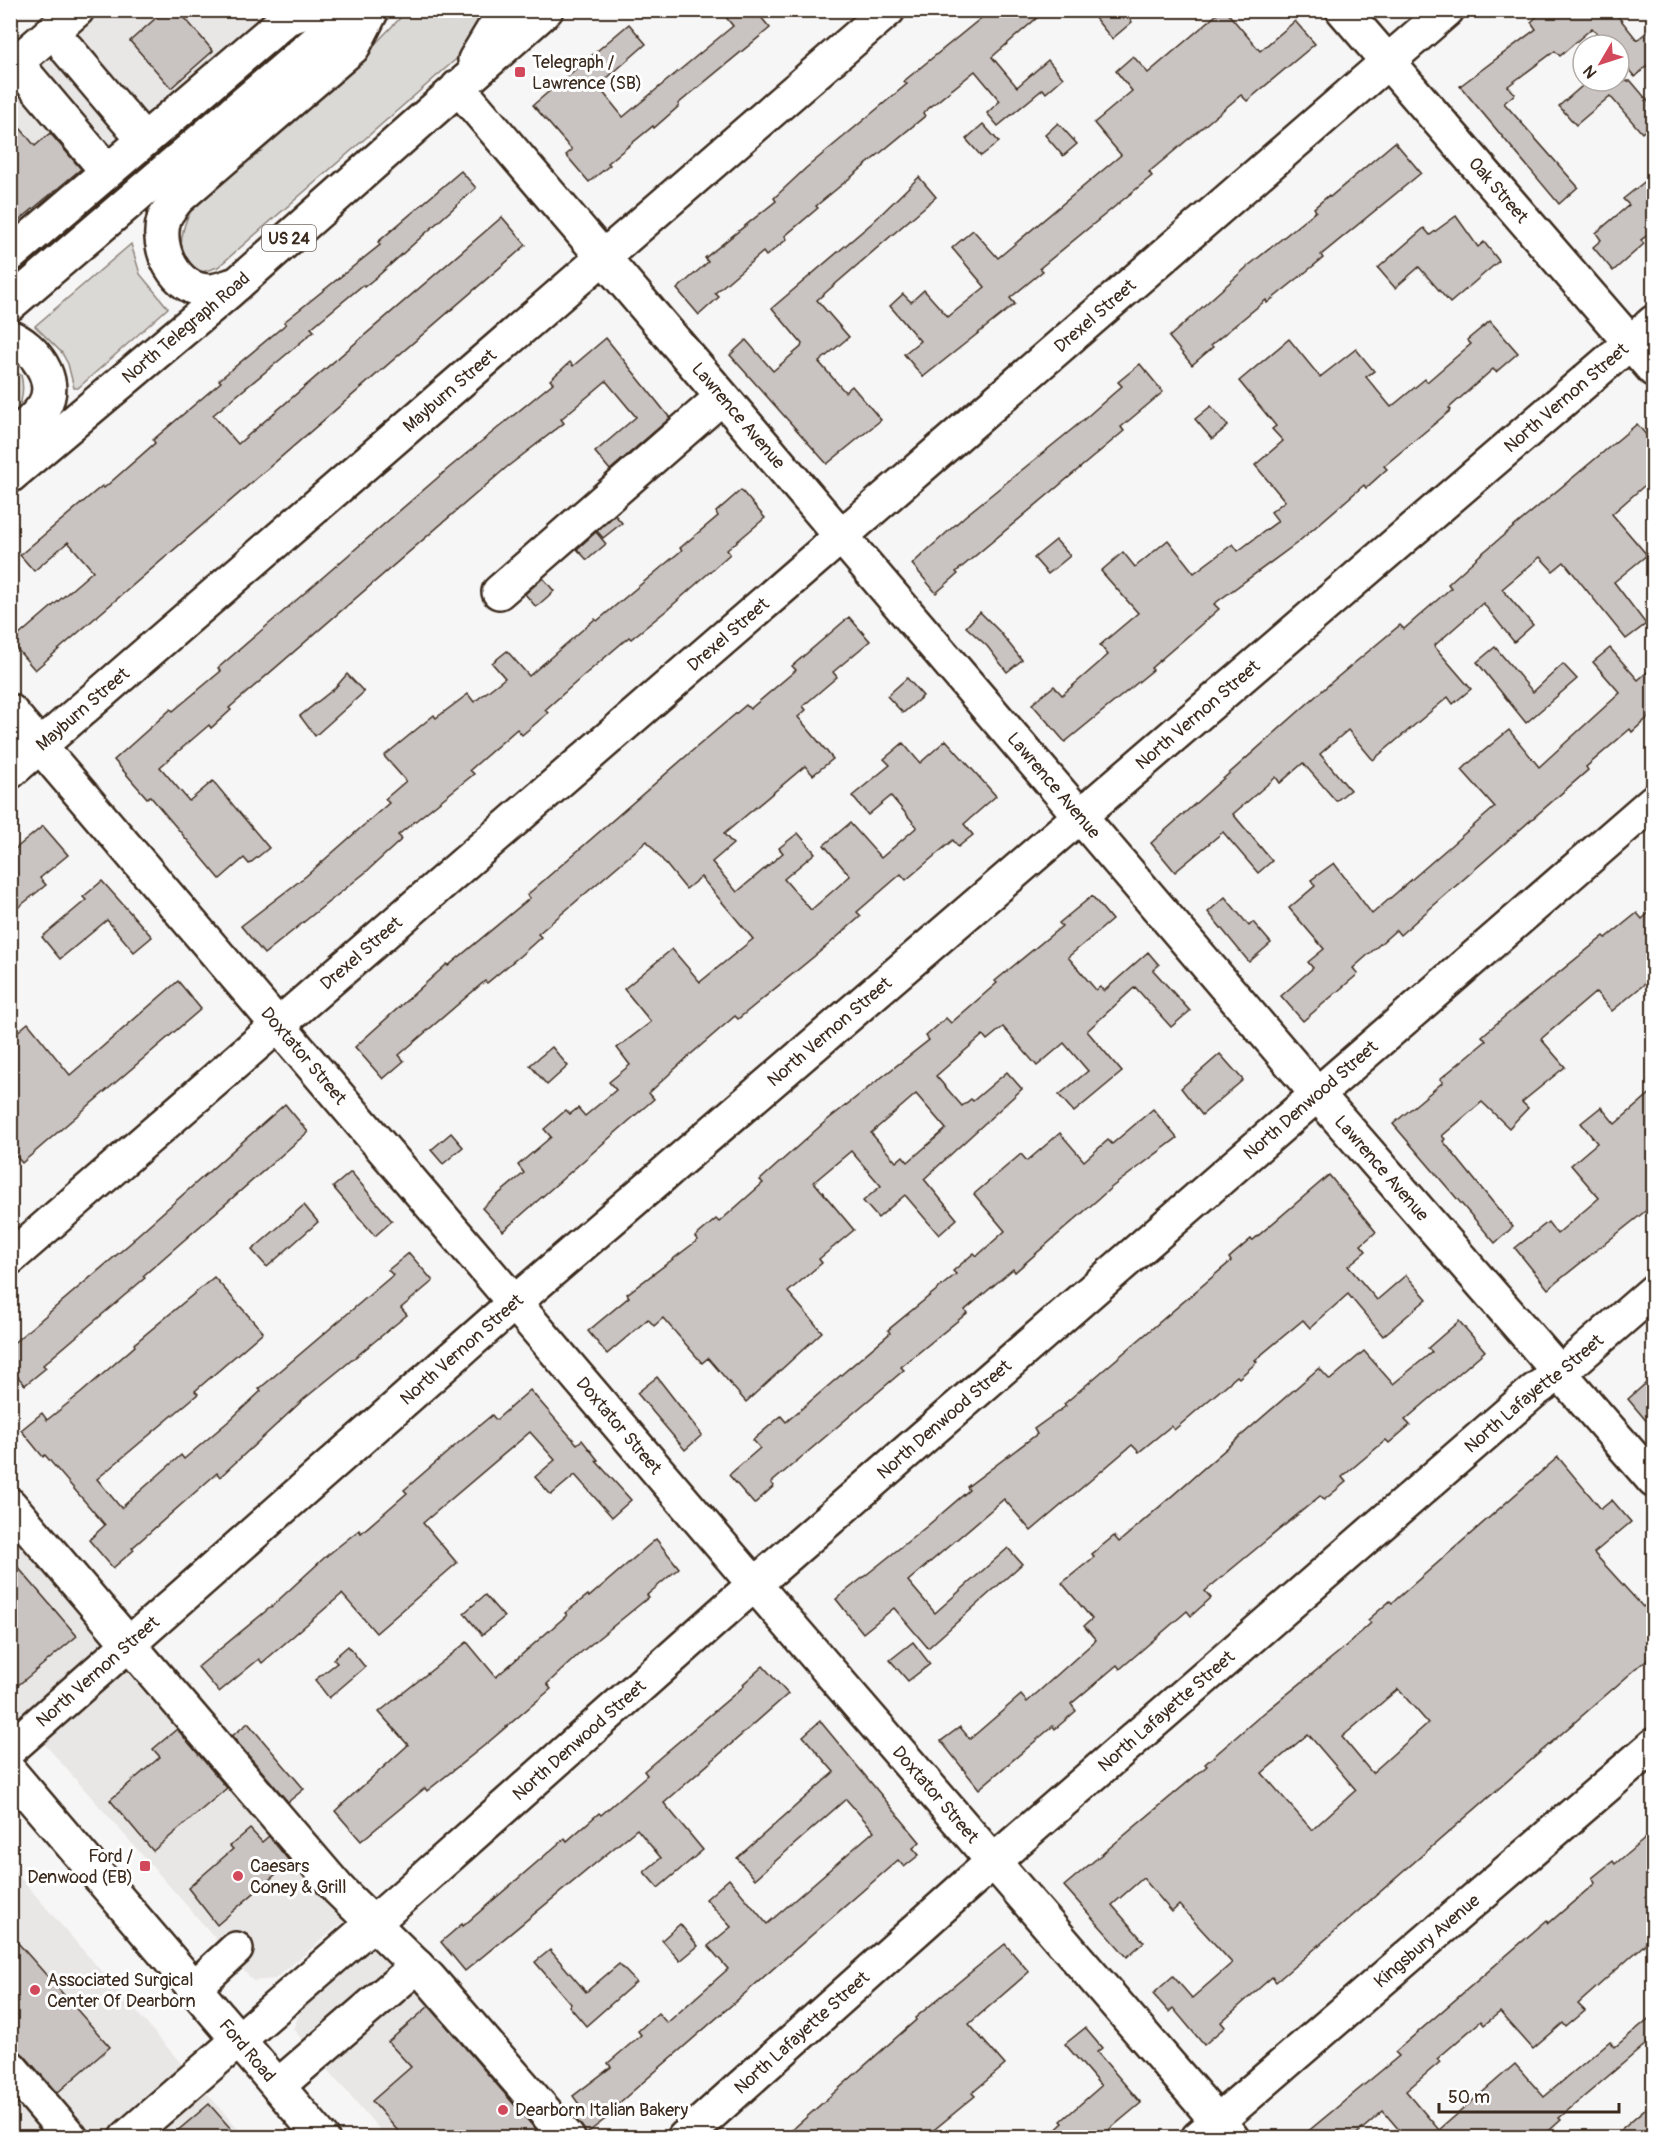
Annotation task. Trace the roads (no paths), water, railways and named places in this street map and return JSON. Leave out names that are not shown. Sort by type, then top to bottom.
[{"type":"street","points":[[77,10],[13,66],[107,171]]},
{"type":"street","points":[[237,284],[209,291],[186,285],[170,265],[160,244],[164,217],[177,199],[353,47],[372,10]]},
{"type":"street","points":[[458,87],[505,10]]},
{"type":"street","name":"North Telegraph Road","points":[[10,476],[237,284],[546,10]]},
{"type":"street","name":"Mayburn Street","points":[[10,772],[888,10]]},
{"type":"street","name":"Oak Street","points":[[1343,10],[1387,62],[1642,333],[1653,370]]},
{"type":"street","name":"Drexel Street","points":[[10,1258],[1447,10]]},
{"type":"street","points":[[10,255],[286,18],[305,12],[346,16]]},
{"type":"street","points":[[10,303],[346,16]]},
{"type":"street","points":[[67,49],[144,140]]},
{"type":"street","name":"Lawrence Avenue","points":[[458,87],[1318,1095],[1561,1372],[1653,1481]]},
{"type":"street","name":"North Vernon Street","points":[[10,1749],[514,1303],[1642,333]]},
{"type":"street","points":[[10,337],[31,349],[46,373],[48,388],[45,404],[10,440]]},
{"type":"street","points":[[499,592],[721,398]]},
{"type":"street","name":"Doxtator Street","points":[[10,711],[994,1862],[1216,2132]]},
{"type":"street","name":"North Denwood Street","points":[[126,2138],[1653,801]]},
{"type":"street","name":"North Lafayette Street","points":[[684,2138],[994,1862],[1534,1391],[1561,1372],[1653,1291]]},
{"type":"street","points":[[10,1505],[339,1890],[417,1966],[568,2138]]},
{"type":"street","name":"Kingsbury Avenue","points":[[1216,2132],[1653,1745]]},
{"type":"street","name":"Ford Road","points":[[10,1772],[322,2138]]},
{"type":"street","points":[[194,1988],[236,1949]]},
{"type":"street","points":[[278,2086],[417,1966]]},
{"type":"street","points":[[10,2067],[71,2138]]},
{"type":"place","name":"Telegraph / Lawrence (SB)","points":[[520,72]]},
{"type":"place","name":"Ford / Denwood (EB)","points":[[145,1866]]},
{"type":"place","name":"Caesars Coney & Grill","points":[[238,1876]]},
{"type":"place","name":"Associated Surgical Center Of Dearborn","points":[[35,1990]]},
{"type":"place","name":"Dearborn Italian Bakery","points":[[503,2110]]}]
